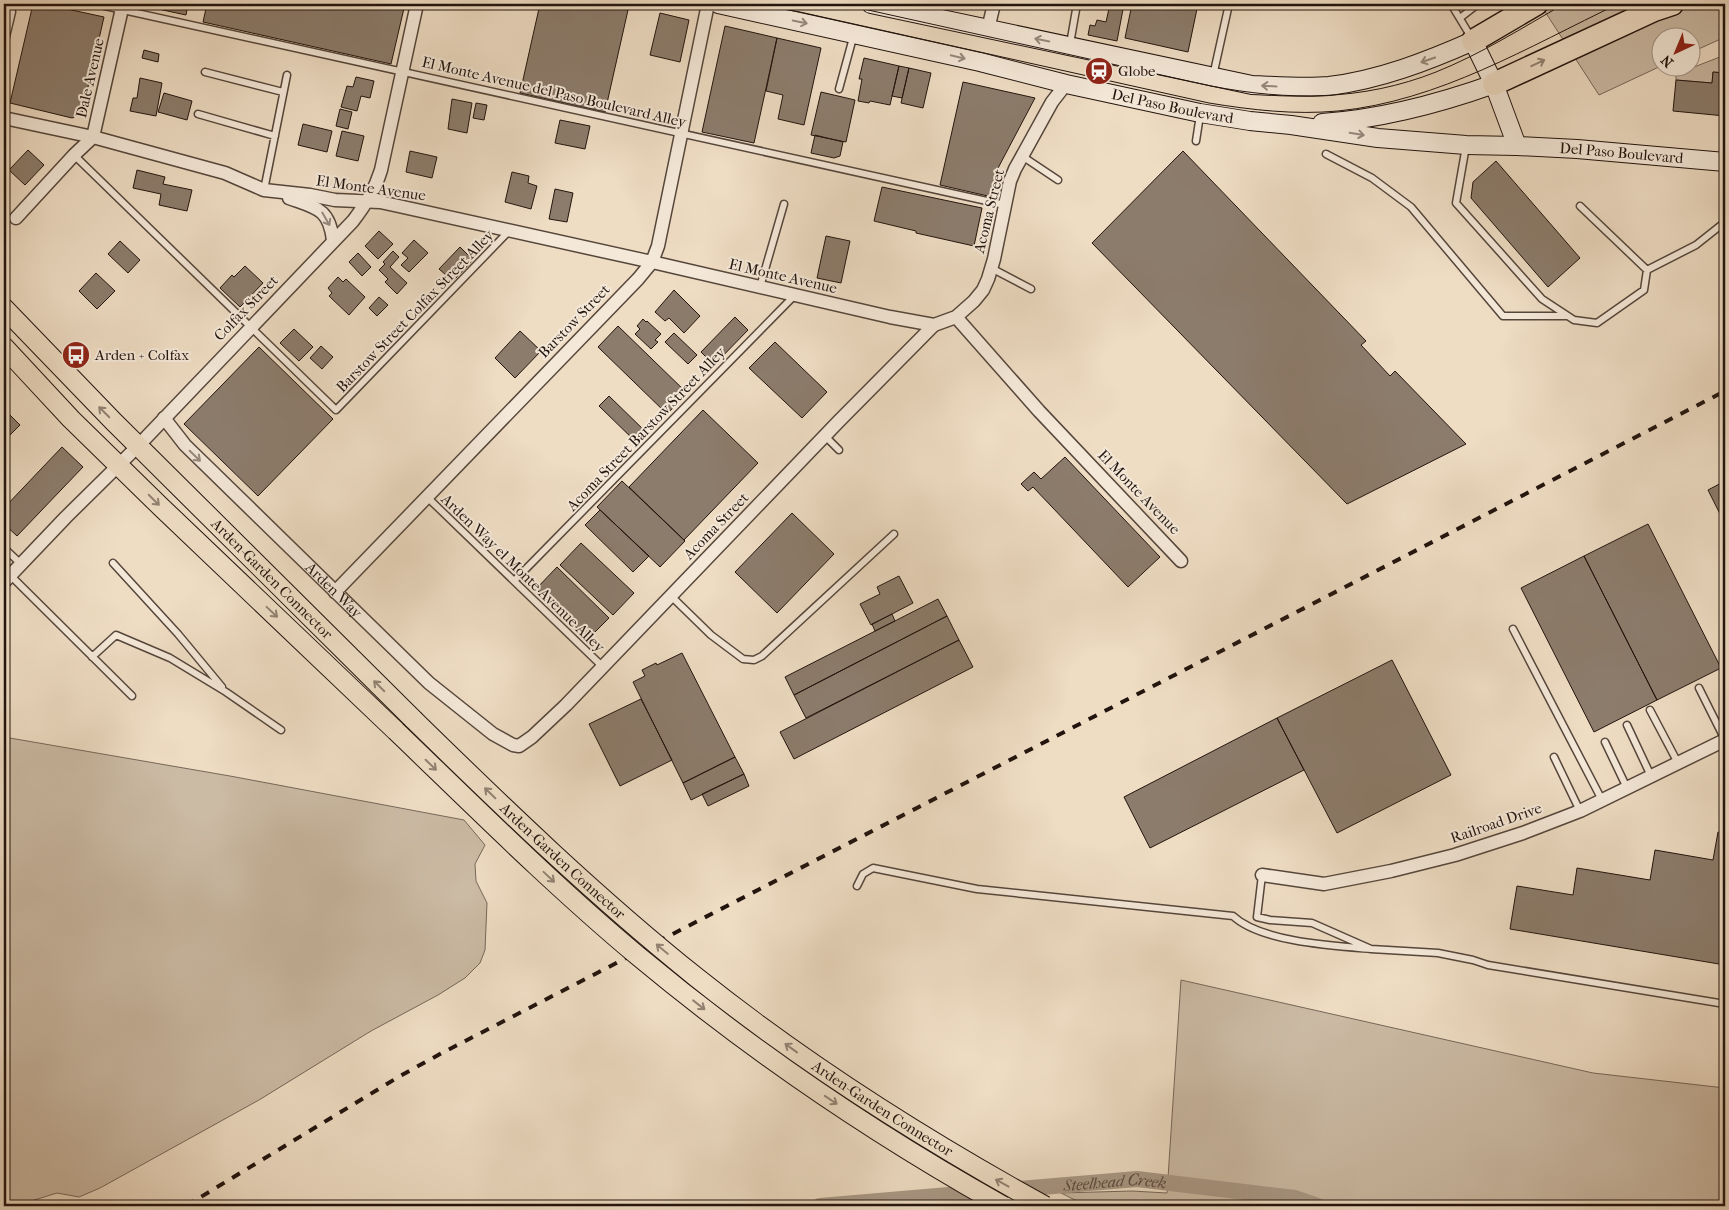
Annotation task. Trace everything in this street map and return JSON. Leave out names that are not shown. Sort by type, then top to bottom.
[{"type":"highway","points":[[1473,41],[1536,4]]},
{"type":"highway","points":[[1494,84],[1654,10],[1672,4]]},
{"type":"main road","name":"Del Paso Boulevard","points":[[718,4],[980,62],[1066,84],[1200,113],[1250,121],[1291,124],[1378,138],[1466,145],[1517,146],[1725,162]]},
{"type":"main road","points":[[871,4],[1252,85],[1288,87],[1330,86],[1367,79],[1406,68],[1473,41],[1494,84],[1517,146]]},
{"type":"main road","points":[[1291,124],[1372,117],[1456,97],[1494,84]]},
{"type":"main road","points":[[4,308],[138,446]]},
{"type":"main road","points":[[4,347],[119,466]]},
{"type":"main road","name":"Arden-Garden Connector","points":[[138,446],[414,720],[559,860],[628,921],[732,1005],[799,1054],[905,1125],[986,1174],[1045,1206]]},
{"type":"main road","name":"Arden-Garden Connector","points":[[119,466],[559,886],[674,986],[747,1042],[832,1101],[917,1156],[1003,1206]]},
{"type":"street","name":"Colfax Street","points":[[7,578],[119,466],[353,221],[377,183],[381,170],[417,4]]},
{"type":"street","name":"Barstow Street","points":[[334,592],[638,279],[652,262],[658,246],[708,4]]},
{"type":"street","points":[[988,30],[994,4]]},
{"type":"street","name":"Dale Avenue","points":[[16,218],[93,137],[122,7]]},
{"type":"street","name":"Acoma Street","points":[[956,317],[984,290],[991,268],[1010,181],[1052,102],[1066,84]]},
{"type":"street","name":"El Monte Avenue","points":[[4,118],[93,137],[225,173],[270,192],[321,210],[329,222],[333,240]]},
{"type":"street","name":"El Monte Avenue","points":[[270,192],[394,205],[652,262],[890,318],[934,325],[956,317],[1038,411],[1181,561]]},
{"type":"street","name":"Acoma Street","points":[[519,746],[541,730],[934,325]]},
{"type":"street","name":"Arden Way","points":[[164,418],[185,446],[334,592],[446,698],[493,734],[513,745],[519,746]]},
{"type":"street","name":"Railroad Drive","points":[[1262,876],[1324,884],[1391,871],[1455,855],[1523,833],[1580,811],[1725,740]]},
{"type":"lane","name":"El Monte Avenue del Paso Boulevard Alley","points":[[96,4],[122,7],[1005,205]]},
{"type":"lane","points":[[1070,46],[1077,4]]},
{"type":"lane","points":[[1213,78],[1229,4]]},
{"type":"lane","points":[[1451,4],[1473,41]]},
{"type":"lane","points":[[1460,18],[1478,4]]},
{"type":"lane","points":[[4,45],[12,12]]},
{"type":"lane","points":[[840,89],[854,34]]},
{"type":"lane","points":[[205,72],[283,92]]},
{"type":"lane","points":[[270,192],[275,136],[287,75]]},
{"type":"lane","points":[[1196,141],[1200,113]]},
{"type":"lane","points":[[198,114],[275,136]]},
{"type":"lane","points":[[1466,145],[1456,203],[1542,299],[1574,320],[1597,323],[1644,290],[1647,270]]},
{"type":"lane","points":[[1326,154],[1372,178],[1410,207],[1503,316],[1568,316]]},
{"type":"lane","points":[[74,155],[250,327]]},
{"type":"lane","points":[[1022,156],[1058,180]]},
{"type":"lane","points":[[760,287],[784,204]]},
{"type":"lane","points":[[1580,206],[1647,270]]},
{"type":"lane","points":[[1647,270],[1696,245],[1725,222]]},
{"type":"lane","name":"Barstow Street Colfax Street Alley","points":[[250,327],[336,410],[510,230]]},
{"type":"lane","points":[[991,268],[1031,289]]},
{"type":"lane","name":"Acoma Street Barstow Street Alley","points":[[514,581],[795,295]]},
{"type":"lane","points":[[825,436],[839,450]]},
{"type":"lane","name":"Arden Way el Monte Avenue Alley","points":[[426,496],[603,667]]},
{"type":"lane","points":[[671,596],[711,635],[743,659],[754,660],[762,656],[894,534]]},
{"type":"lane","points":[[4,548],[20,564]]},
{"type":"lane","points":[[113,563],[178,634],[226,692]]},
{"type":"lane","points":[[7,578],[132,696]]},
{"type":"lane","points":[[1513,629],[1602,800]]},
{"type":"lane","points":[[92,657],[116,636],[170,658],[226,692],[281,730]]},
{"type":"lane","points":[[1698,688],[1725,740]]},
{"type":"lane","points":[[1650,710],[1678,763]]},
{"type":"lane","points":[[1627,725],[1651,776]]},
{"type":"lane","points":[[1605,742],[1627,788]]},
{"type":"lane","points":[[1554,757],[1580,811]]},
{"type":"lane","points":[[857,886],[863,874],[873,868],[978,889],[1233,916],[1239,922],[1258,931],[1285,938],[1332,946],[1438,953],[1488,965],[1725,1004]]},
{"type":"lane","points":[[1262,876],[1257,917],[1270,920],[1312,923],[1371,949]]},
{"type":"shaded area","points":[[1540,4],[1725,4],[1725,37],[1702,47],[1702,28],[1652,28],[1652,70],[1599,95]]},
{"type":"shaded area","points":[[1725,55],[1725,73],[1713,72],[1712,83],[1676,80],[1676,78],[1702,78],[1702,64]]},
{"type":"shaded area","points":[[4,737],[230,776],[464,820],[485,845],[475,864],[476,881],[487,903],[485,950],[480,963],[465,978],[438,995],[371,1031],[259,1100],[100,1188],[79,1197],[57,1193],[15,1206],[4,1206]]},
{"type":"shaded area","points":[[1181,980],[1593,1073],[1725,1088],[1725,1206],[1087,1206],[1061,1193],[1132,1191],[1167,1193]]},
{"type":"building","points":[[33,4],[44,4],[104,17],[80,115],[72,118],[10,103]]},
{"type":"building","points":[[144,4],[188,4],[186,15],[144,6]]},
{"type":"building","points":[[207,4],[405,4],[391,64],[203,22]]},
{"type":"building","points":[[540,4],[598,4],[628,10],[605,112],[520,93]]},
{"type":"building","points":[[1110,4],[1124,4],[1117,41],[1088,35],[1090,25],[1095,26],[1097,20],[1106,22]]},
{"type":"building","points":[[1132,4],[1198,4],[1188,52],[1125,38]]},
{"type":"building","points":[[660,13],[689,20],[680,62],[650,55]]},
{"type":"building","points":[[725,26],[777,38],[754,143],[702,132]]},
{"type":"building","points":[[777,38],[821,48],[804,125],[778,119],[783,95],[766,91]]},
{"type":"building","points":[[144,50],[159,54],[158,62],[142,58]]},
{"type":"building","points":[[864,58],[899,66],[890,105],[858,101],[862,79],[859,79]]},
{"type":"building","points":[[899,66],[909,68],[902,98],[892,96]]},
{"type":"building","points":[[909,68],[931,73],[923,108],[901,103]]},
{"type":"building","points":[[1713,72],[1725,73],[1725,116],[1673,111],[1676,80],[1712,83]]},
{"type":"building","points":[[356,77],[374,81],[370,98],[361,96],[357,111],[341,107],[347,86],[353,87]]},
{"type":"building","points":[[140,78],[162,83],[156,116],[130,111],[133,98],[137,98]]},
{"type":"building","points":[[963,82],[1035,98],[997,170],[992,197],[940,185]]},
{"type":"building","points":[[821,92],[855,100],[846,142],[811,135]]},
{"type":"building","points":[[164,93],[192,101],[187,120],[158,112]]},
{"type":"building","points":[[452,99],[472,103],[467,133],[448,129]]},
{"type":"building","points":[[476,103],[487,105],[484,120],[473,118]]},
{"type":"building","points":[[340,109],[352,112],[348,129],[336,126]]},
{"type":"building","points":[[560,120],[590,126],[585,149],[555,143]]},
{"type":"building","points":[[303,124],[332,131],[327,152],[298,145]]},
{"type":"building","points":[[342,131],[364,136],[358,161],[336,156]]},
{"type":"building","points":[[815,135],[843,142],[840,156],[834,158],[811,153]]},
{"type":"building","points":[[28,150],[44,165],[25,185],[9,170]]},
{"type":"building","points":[[410,151],[437,157],[432,178],[406,172]]},
{"type":"building","points":[[1183,151],[1366,341],[1361,345],[1390,376],[1395,371],[1466,444],[1347,504],[1092,243]]},
{"type":"building","points":[[1496,161],[1580,258],[1548,287],[1471,198],[1473,182]]},
{"type":"building","points":[[137,170],[165,177],[163,184],[192,190],[187,211],[159,205],[161,194],[133,188]]},
{"type":"building","points":[[512,172],[529,176],[528,183],[537,186],[531,209],[505,202]]},
{"type":"building","points":[[882,187],[982,208],[974,246],[874,221]]},
{"type":"building","points":[[555,189],[573,193],[567,222],[549,219]]},
{"type":"building","points":[[379,231],[393,244],[378,259],[365,246]]},
{"type":"building","points":[[826,236],[850,241],[841,283],[817,278]]},
{"type":"building","points":[[414,240],[428,253],[409,272],[401,265],[408,258],[402,253]]},
{"type":"building","points":[[120,241],[140,260],[128,273],[108,254]]},
{"type":"building","points":[[460,247],[473,260],[453,281],[439,269]]},
{"type":"building","points":[[393,251],[399,257],[390,267],[407,283],[397,294],[385,282],[388,279],[379,270],[385,264],[383,262]]},
{"type":"building","points":[[358,253],[371,267],[362,276],[349,262]]},
{"type":"building","points":[[245,266],[263,283],[240,307],[220,288],[232,275],[234,277]]},
{"type":"building","points":[[96,273],[115,291],[97,309],[79,291]]},
{"type":"building","points":[[338,277],[343,282],[346,279],[365,297],[349,315],[329,296],[332,293],[328,288]]},
{"type":"building","points":[[674,290],[700,316],[684,333],[669,318],[665,321],[655,312]]},
{"type":"building","points":[[379,297],[388,305],[377,316],[369,308]]},
{"type":"building","points":[[735,317],[748,330],[714,365],[701,352]]},
{"type":"building","points":[[643,319],[661,334],[655,340],[658,342],[651,349],[635,334],[640,329],[637,326]]},
{"type":"building","points":[[618,326],[687,393],[667,414],[598,347]]},
{"type":"building","points":[[294,329],[313,347],[299,361],[280,343]]},
{"type":"building","points":[[520,331],[541,351],[515,378],[495,358]]},
{"type":"building","points":[[674,333],[697,355],[688,364],[665,342]]},
{"type":"building","points":[[775,342],[827,392],[802,418],[749,368]]},
{"type":"building","points":[[321,346],[333,357],[322,369],[310,358]]},
{"type":"building","points":[[259,347],[333,419],[258,496],[184,424]]},
{"type":"building","points":[[609,396],[648,434],[638,444],[599,406]]},
{"type":"building","points":[[703,410],[758,463],[684,540],[629,487]]},
{"type":"building","points":[[4,411],[20,425],[4,441]]},
{"type":"building","points":[[62,447],[83,467],[17,536],[4,524],[4,508]]},
{"type":"building","points":[[1065,457],[1160,557],[1128,587],[1033,487],[1028,491],[1021,484],[1034,472],[1041,479]]},
{"type":"building","points":[[622,481],[685,541],[660,567],[597,507]]},
{"type":"building","points":[[1725,481],[1725,524],[1708,490]]},
{"type":"building","points":[[600,510],[649,556],[633,572],[585,525]]},
{"type":"building","points":[[792,513],[834,554],[777,613],[735,572]]},
{"type":"building","points":[[1648,524],[1721,668],[1657,700],[1584,556]]},
{"type":"building","points":[[581,543],[634,593],[613,615],[560,565]]},
{"type":"building","points":[[1584,556],[1657,700],[1594,732],[1521,588]]},
{"type":"building","points":[[557,567],[609,618],[588,639],[536,589]]},
{"type":"building","points":[[899,576],[913,603],[871,625],[860,604],[880,594],[877,587]]},
{"type":"building","points":[[938,599],[947,616],[794,695],[785,677]]},
{"type":"building","points":[[892,614],[895,621],[875,631],[872,624]]},
{"type":"building","points":[[947,616],[959,640],[806,718],[794,695]]},
{"type":"building","points":[[959,640],[973,667],[794,759],[780,732]]},
{"type":"building","points":[[682,653],[735,757],[683,783],[633,682],[645,676],[642,670]]},
{"type":"building","points":[[1392,660],[1451,775],[1337,833],[1277,718]]},
{"type":"building","points":[[641,699],[672,760],[620,786],[589,724]]},
{"type":"building","points":[[1277,718],[1304,770],[1150,848],[1124,797]]},
{"type":"building","points":[[735,757],[744,774],[691,800],[683,783]]},
{"type":"building","points":[[744,774],[749,786],[708,806],[702,794]]},
{"type":"building","points":[[1718,832],[1725,834],[1725,965],[1510,929],[1517,886],[1573,895],[1577,868],[1650,880],[1655,850],[1713,860]]},
{"type":"waterway","name":"Steelhead Creek","points":[[820,1206],[1137,1179],[1295,1198],[1318,1206]]},
{"type":"tram line","points":[[754,4],[800,12],[1209,103],[1257,110],[1290,112],[1338,111],[1412,96],[1482,70],[1618,4]]},
{"type":"tram line","points":[[841,4],[1211,86],[1240,91],[1297,96],[1353,93],[1409,82],[1469,57],[1564,4]]},
{"type":"railway","points":[[186,1206],[400,1076],[442,1053],[1725,391]]},
{"type":"place","name":"Globe","points":[[1099,71]]},
{"type":"place","name":"Arden + Colfax","points":[[76,355]]}]
